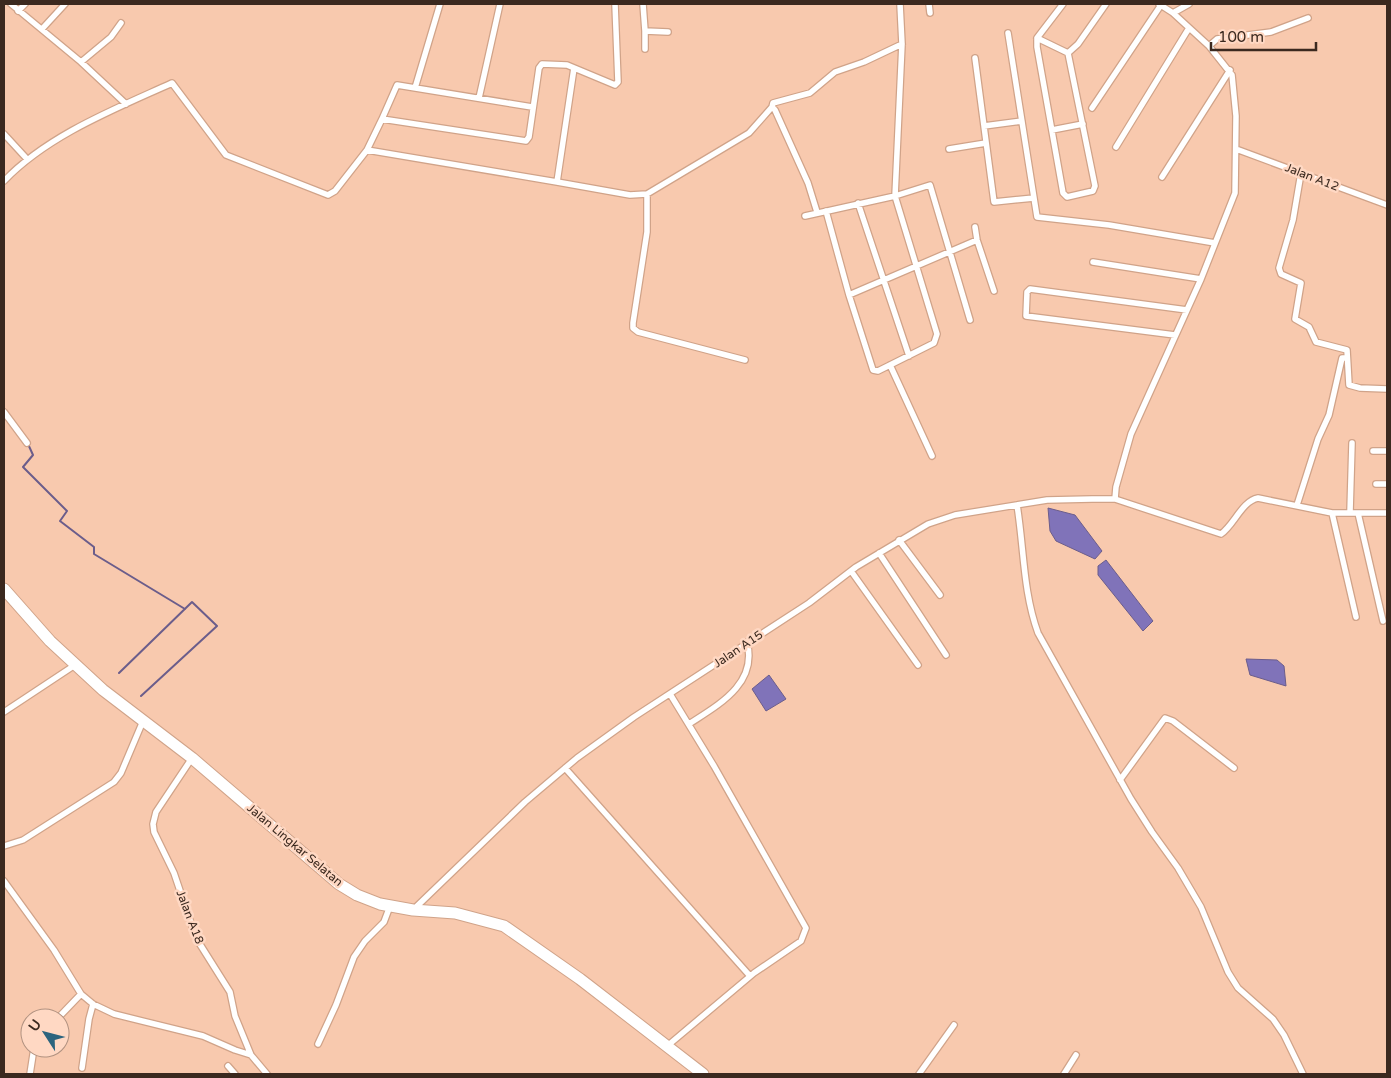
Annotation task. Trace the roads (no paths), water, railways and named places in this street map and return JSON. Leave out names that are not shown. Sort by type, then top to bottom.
[{"type":"highway","name":"Jalan Lingkar Selatan","points":[[4,590],[50,642],[75,665],[143,721],[192,758],[339,884],[357,895],[390,906],[413,910],[455,913],[504,926],[580,978],[666,1048],[703,1074]]},
{"type":"street","points":[[11,4],[81,62],[126,104]]},
{"type":"street","points":[[18,11],[25,4]]},
{"type":"street","points":[[42,29],[65,4]]},
{"type":"street","points":[[415,88],[440,4]]},
{"type":"street","points":[[479,98],[500,4]]},
{"type":"street","points":[[382,119],[522,142],[529,137],[532,107],[541,65],[567,65],[615,85],[618,82],[615,4]]},
{"type":"street","points":[[643,4],[645,49]]},
{"type":"street","points":[[826,211],[848,295],[873,370],[878,371],[934,343],[937,338],[895,196],[902,44],[900,4]]},
{"type":"street","points":[[929,4],[930,14]]},
{"type":"street","points":[[1062,4],[1037,38],[1037,47],[1064,193],[1067,197],[1090,192],[1094,189],[1068,52]]},
{"type":"street","points":[[1068,52],[1078,44],[1106,4]]},
{"type":"street","points":[[1092,108],[1160,4],[1173,13],[1209,46],[1230,70],[1236,116],[1235,193],[1187,310],[1131,434],[1124,456],[1115,500]]},
{"type":"street","points":[[1173,13],[1189,4]]},
{"type":"street","points":[[1209,46],[1217,39],[1270,32],[1308,18]]},
{"type":"street","points":[[81,62],[110,37],[121,23]]},
{"type":"street","points":[[1116,147],[1189,28]]},
{"type":"street","points":[[645,31],[668,32]]},
{"type":"street","points":[[1008,33],[1038,217],[1109,225],[1215,243]]},
{"type":"street","points":[[1037,38],[1068,52]]},
{"type":"street","points":[[367,150],[630,195],[647,194],[749,133],[772,107],[774,102],[810,93],[835,72],[902,44]]},
{"type":"street","points":[[975,58],[994,202],[1034,198]]},
{"type":"street","points":[[557,182],[574,68]]},
{"type":"street","points":[[1162,177],[1230,70]]},
{"type":"street","points":[[4,180],[27,159],[71,132],[172,83],[226,155],[328,195],[335,191],[367,150],[395,86],[532,107]]},
{"type":"street","points":[[772,107],[805,176],[817,212]]},
{"type":"street","points":[[984,126],[1022,121]]},
{"type":"street","points":[[1052,130],[1083,124]]},
{"type":"street","points":[[4,134],[27,159]]},
{"type":"street","points":[[949,149],[986,143]]},
{"type":"street","name":"Jalan A12","points":[[1236,149],[1387,205]]},
{"type":"street","points":[[1301,173],[1293,220],[1279,268],[1281,274],[1301,283],[1295,319],[1309,327],[1316,342],[1345,349],[1348,385],[1360,388],[1387,389]]},
{"type":"street","points":[[805,216],[931,186],[948,252],[970,320]]},
{"type":"street","points":[[647,194],[647,232],[632,323],[634,328],[638,332],[745,360]]},
{"type":"street","points":[[858,203],[909,356]]},
{"type":"street","points":[[975,227],[977,240],[994,291]]},
{"type":"street","points":[[848,295],[977,240]]},
{"type":"street","points":[[1093,262],[1200,279]]},
{"type":"street","points":[[1175,335],[1026,316],[1027,292],[1030,289],[1187,310]]},
{"type":"street","points":[[1346,358],[1342,358],[1338,366],[1329,415],[1318,439],[1297,505],[1332,513],[1387,513]]},
{"type":"street","points":[[890,365],[932,456]]},
{"type":"street","points":[[4,412],[27,443]]},
{"type":"street","points":[[1350,512],[1352,443]]},
{"type":"street","points":[[1373,451],[1387,451]]},
{"type":"street","points":[[1376,484],[1387,484]]},
{"type":"street","name":"Jalan A15","points":[[413,910],[426,895],[565,768],[670,694],[809,602],[851,571],[928,524],[955,514],[1047,500],[1115,500],[1221,534],[1253,499],[1266,498],[1297,505]]},
{"type":"street","points":[[1017,505],[1025,558],[1028,604],[1038,633],[1120,780],[1152,832],[1178,868],[1201,907],[1228,972],[1238,988],[1273,1019],[1284,1035],[1303,1074]]},
{"type":"street","points":[[1332,513],[1356,617]]},
{"type":"street","points":[[1358,513],[1383,620]]},
{"type":"street","points":[[899,540],[940,595]]},
{"type":"street","points":[[879,553],[946,655]]},
{"type":"street","points":[[851,571],[918,665]]},
{"type":"street","points":[[688,724],[722,702],[741,682],[748,668],[750,651],[747,642]]},
{"type":"street","points":[[4,712],[75,665]]},
{"type":"street","points":[[666,1048],[750,976],[801,941],[806,928],[714,766],[670,694]]},
{"type":"street","points":[[1120,780],[1165,718],[1173,721],[1234,768]]},
{"type":"street","points":[[4,846],[23,840],[114,782],[122,773],[143,721]]},
{"type":"street","name":"Jalan A18","points":[[192,758],[156,812],[154,832],[174,873],[196,938],[230,992],[235,1016],[251,1055],[267,1074]]},
{"type":"street","points":[[565,768],[750,976]]},
{"type":"street","points":[[4,881],[54,950],[81,994],[93,1004],[114,1014],[203,1036],[251,1055]]},
{"type":"street","points":[[318,1044],[336,1005],[354,957],[365,941],[384,922],[390,906]]},
{"type":"street","points":[[68,1008],[81,994]]},
{"type":"street","points":[[82,1068],[93,1004]]},
{"type":"street","points":[[919,1074],[954,1025]]},
{"type":"street","points":[[1064,1074],[1076,1054]]},
{"type":"street","points":[[30,1074],[32,1058]]},
{"type":"street","points":[[228,1066],[235,1074]]},
{"type":"waterway","points":[[28,444],[33,455],[23,467],[67,511],[60,521],[94,547],[94,554],[185,609]]},
{"type":"waterway","points":[[119,673],[192,602],[217,626],[141,696]]}]
